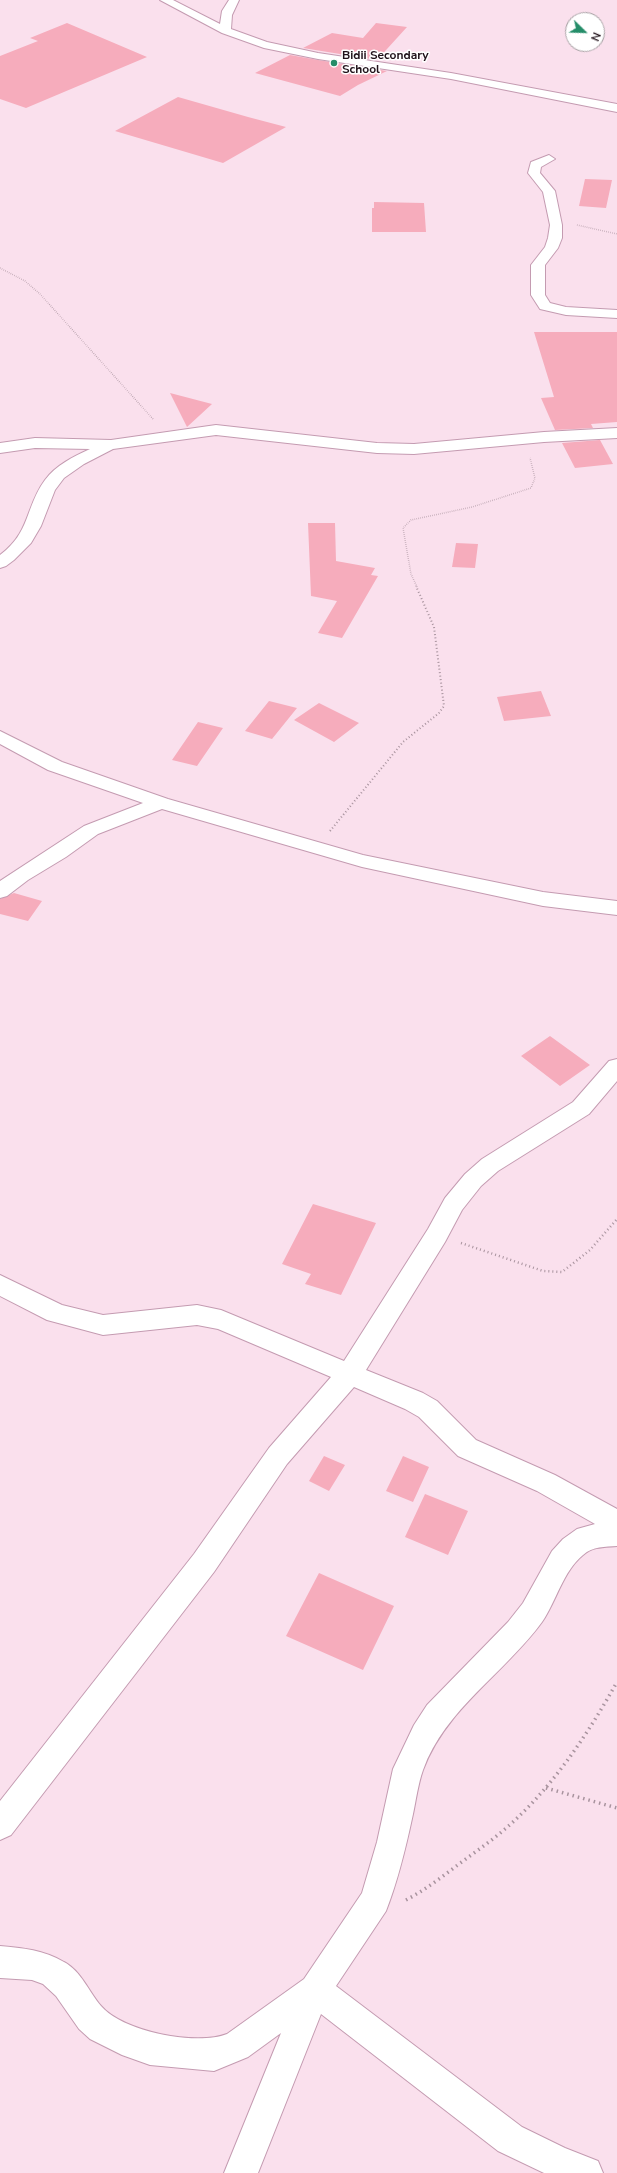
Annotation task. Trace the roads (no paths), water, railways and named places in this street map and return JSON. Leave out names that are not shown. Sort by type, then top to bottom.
[{"type":"street","points":[[166,0],[226,31],[251,42],[284,50],[451,76],[617,108]]},
{"type":"street","points":[[226,31],[224,18],[228,8],[234,0]]},
{"type":"street","points":[[549,159],[535,165],[534,173],[549,191],[555,221],[555,238],[551,248],[538,265],[538,295],[545,306],[566,312],[617,314]]},
{"type":"street","points":[[0,448],[35,444],[110,445],[216,430],[377,448],[414,449],[544,437],[617,433]]},
{"type":"street","points":[[0,563],[20,549],[28,537],[53,479],[66,468],[110,445]]},
{"type":"street","points":[[0,737],[55,766],[161,803],[362,861],[543,899],[617,908]]},
{"type":"street","points":[[0,892],[21,875],[59,852],[91,830],[161,803]]},
{"type":"street","points":[[0,1825],[204,1563],[278,1456],[349,1375],[437,1235],[453,1204],[472,1180],[490,1166],[581,1108],[617,1068]]},
{"type":"street","points":[[0,1285],[56,1313],[103,1325],[197,1315],[221,1320],[428,1409],[466,1448],[546,1484],[617,1523]]},
{"type":"street","points":[[241,2173],[314,1990],[375,1900],[392,1842],[408,1769],[424,1735],[437,1715],[518,1631],[532,1612],[562,1560],[572,1547],[586,1537],[617,1534]]},
{"type":"street","points":[[0,1962],[32,1964],[54,1973],[67,1985],[90,2018],[101,2028],[133,2044],[150,2049],[214,2055],[237,2046],[314,1990]]},
{"type":"street","points":[[314,1990],[510,2139],[557,2162],[586,2173]]},
{"type":"place","name":"Bidii Secondary School","points":[[334,63]]}]
